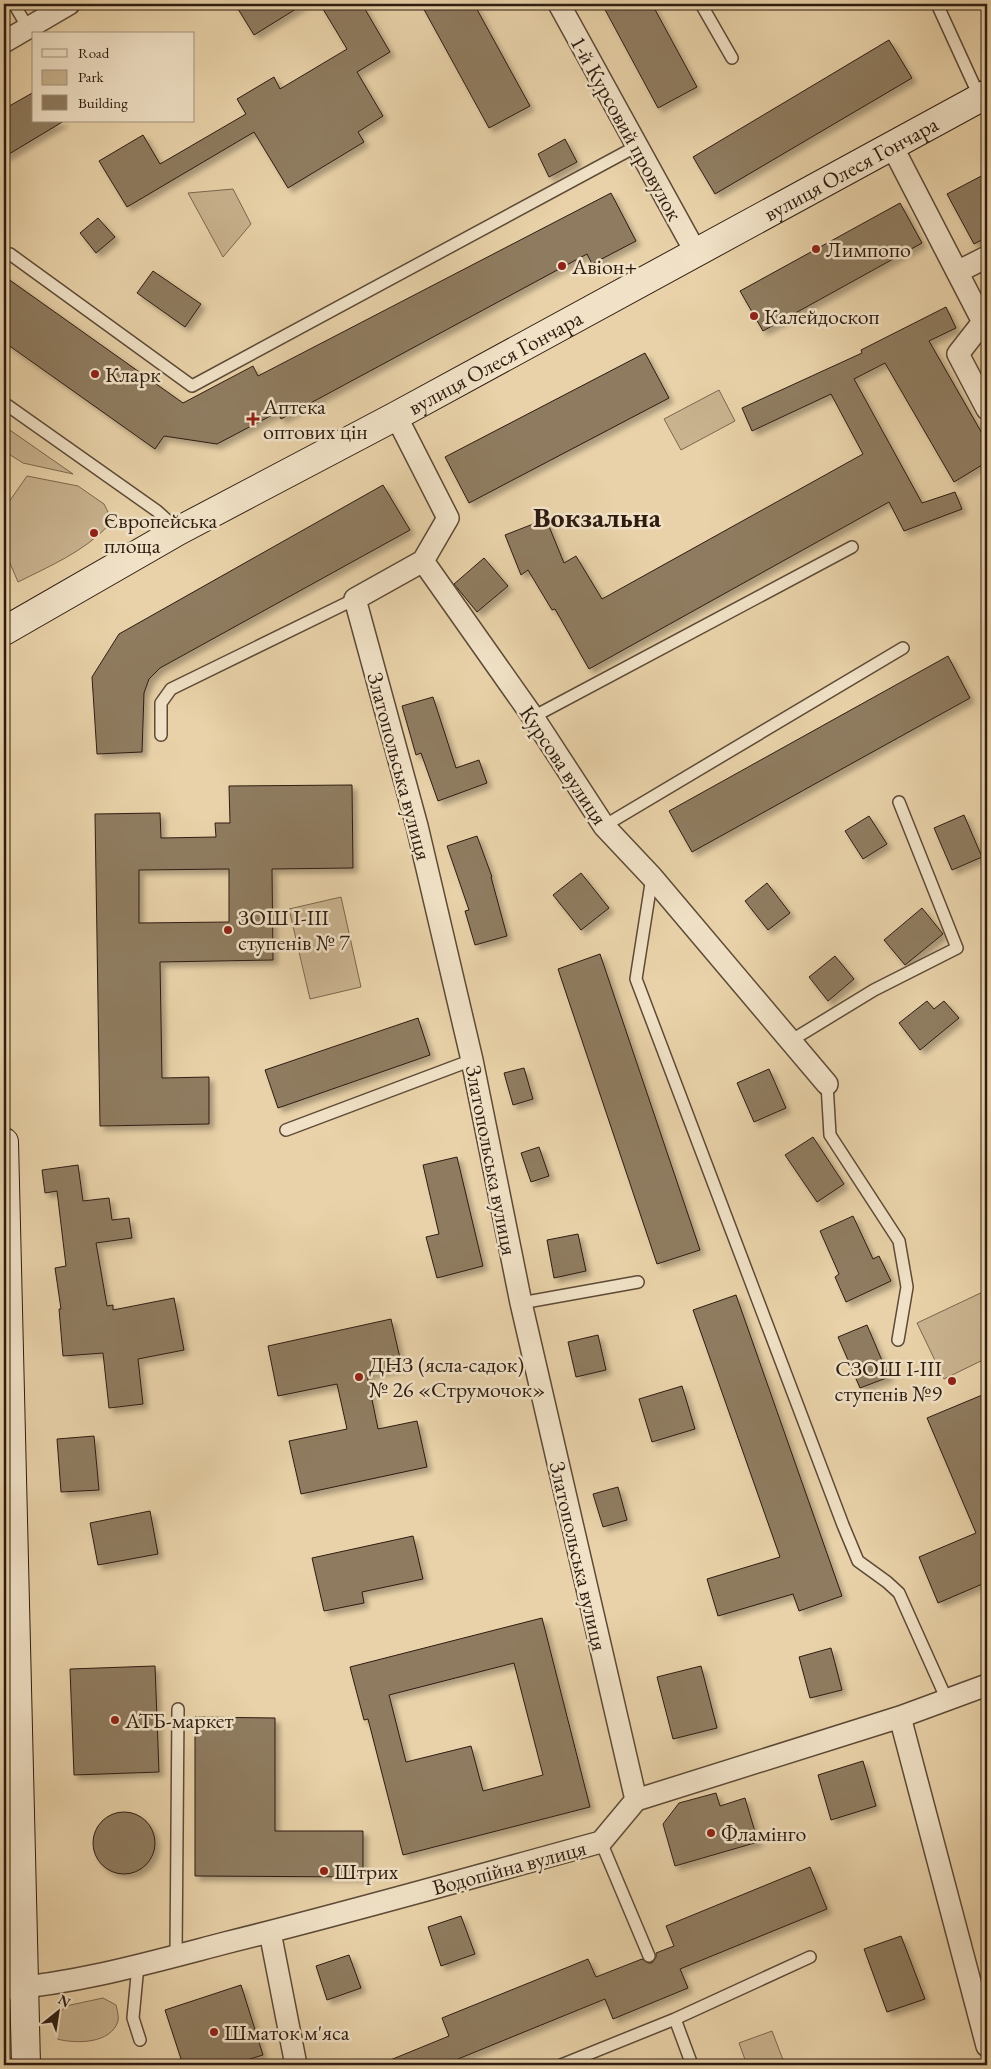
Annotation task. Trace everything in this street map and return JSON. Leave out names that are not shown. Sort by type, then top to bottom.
[{"type":"street","points":[[4,42],[69,4]]},
{"type":"street","name":"1-й Курсовий провулок","points":[[559,4],[695,251]]},
{"type":"street","name":"вулиця Олеся Гончара","points":[[4,631],[178,531],[396,416],[695,251],[984,96]]},
{"type":"street","points":[[892,146],[983,322],[958,354],[987,409]]},
{"type":"street","points":[[957,272],[987,256]]},
{"type":"street","points":[[355,598],[423,561],[448,518],[396,416]]},
{"type":"street","name":"Курсова вулиця","points":[[423,561],[533,717],[604,826],[652,877],[792,1040],[827,1084]]},
{"type":"street","name":"Златопольська вулиця","points":[[355,598],[417,826],[472,1060],[521,1303],[636,1800]]},
{"type":"street","points":[[4,1142],[14,1988],[26,2065]]},
{"type":"street","points":[[636,1800],[900,1717],[987,1686]]},
{"type":"street","points":[[900,1717],[987,2046]]},
{"type":"street","name":"Водопійна вулиця","points":[[14,1988],[50,1985],[176,1956],[601,1842],[636,1800]]},
{"type":"street","points":[[270,1932],[296,2065]]},
{"type":"lane","points":[[14,4],[28,28]]},
{"type":"lane","points":[[701,4],[732,58]]},
{"type":"lane","points":[[937,4],[984,96]]},
{"type":"lane","points":[[10,254],[192,386],[637,146]]},
{"type":"lane","points":[[4,403],[157,511],[178,531]]},
{"type":"lane","points":[[533,717],[852,547]]},
{"type":"lane","points":[[161,735],[161,703],[172,689],[355,598]]},
{"type":"lane","points":[[604,826],[903,648]]},
{"type":"lane","points":[[792,1040],[874,990],[957,948],[899,802]]},
{"type":"lane","points":[[652,877],[636,979],[842,1525],[858,1562],[887,1582],[899,1593],[947,1700]]},
{"type":"lane","points":[[286,1130],[472,1060]]},
{"type":"lane","points":[[827,1084],[830,1135],[899,1241],[907,1286],[898,1340]]},
{"type":"lane","points":[[521,1303],[638,1282]]},
{"type":"lane","points":[[176,1956],[178,1709]]},
{"type":"lane","points":[[601,1842],[649,1956]]},
{"type":"lane","points":[[561,2065],[675,2019],[810,1957]]},
{"type":"lane","points":[[138,1965],[133,2018],[140,2040]]},
{"type":"lane","points":[[675,2019],[692,2065]]},
{"type":"green space","points":[[233,189],[251,224],[223,257],[188,193]]},
{"type":"green space","points":[[719,390],[735,421],[681,450],[664,419]]},
{"type":"green space","points":[[4,426],[73,474],[23,463],[4,451]]},
{"type":"green space","points":[[27,476],[78,486],[104,504],[109,514],[108,526],[77,551],[18,582],[4,549],[4,509]]},
{"type":"green space","points":[[341,897],[361,987],[310,999],[289,909]]},
{"type":"green space","points":[[987,1290],[987,1358],[944,1379],[917,1323]]},
{"type":"green space","points":[[4,1602],[12,1963],[4,1972]]},
{"type":"green space","points":[[103,1998],[116,2005],[118,2021],[114,2029],[101,2038],[83,2042],[57,2039],[57,2016],[66,2006]]},
{"type":"green space","points":[[4,2006],[8,2007],[12,2014],[14,2065],[4,2065]]},
{"type":"green space","points":[[772,2031],[785,2065],[747,2065],[739,2043]]},
{"type":"building","points":[[235,4],[304,4],[254,35]]},
{"type":"building","points":[[320,4],[362,4],[390,52],[357,72],[383,116],[358,132],[364,142],[288,188],[254,132],[127,207],[99,161],[143,135],[160,164],[246,114],[237,99],[274,77],[280,89],[347,49]]},
{"type":"building","points":[[421,4],[474,4],[530,106],[489,128]]},
{"type":"building","points":[[602,4],[652,4],[697,87],[658,108]]},
{"type":"building","points":[[889,40],[912,78],[715,194],[693,157]]},
{"type":"building","points":[[32,93],[32,122],[62,122],[4,157],[4,109]]},
{"type":"building","points":[[565,139],[577,162],[549,177],[538,154]]},
{"type":"building","points":[[987,173],[987,237],[974,244],[947,194]]},
{"type":"building","points":[[611,193],[636,241],[592,264],[587,254],[281,419],[278,412],[217,444],[164,436],[155,449],[4,342],[4,276],[183,403],[253,366],[258,376]]},
{"type":"building","points":[[900,203],[922,243],[763,331],[740,291]]},
{"type":"building","points":[[98,218],[115,237],[96,253],[80,233]]},
{"type":"building","points":[[153,271],[201,304],[185,327],[137,293]]},
{"type":"building","points":[[946,307],[956,328],[929,341],[987,442],[987,462],[954,482],[885,363],[854,379],[922,503],[955,492],[962,509],[904,531],[889,502],[589,669],[555,609],[552,610],[528,570],[521,575],[505,535],[546,519],[564,563],[576,556],[602,599],[863,454],[831,394],[752,431],[742,408],[862,353],[861,350]]},
{"type":"building","points":[[645,353],[669,398],[469,503],[445,457]]},
{"type":"building","points":[[383,485],[410,530],[160,668],[149,679],[144,693],[142,752],[97,754],[92,677],[119,634]]},
{"type":"building","points":[[484,558],[508,586],[477,612],[454,584]]},
{"type":"building","points":[[948,656],[970,698],[692,852],[669,811]]},
{"type":"building","points":[[433,697],[456,768],[479,760],[487,783],[438,801],[421,753],[416,755],[402,706]]},
{"type":"building","points":[[352,785],[353,868],[272,869],[273,960],[160,962],[162,1078],[209,1077],[209,1124],[100,1126],[95,814],[160,813],[161,838],[216,837],[215,823],[230,823],[229,786]],"holes":[[[229,869],[229,922],[139,923],[139,870]]]},
{"type":"building","points":[[964,815],[982,857],[952,870],[934,828]]},
{"type":"building","points":[[869,816],[887,844],[863,859],[845,831]]},
{"type":"building","points":[[477,836],[492,877],[507,936],[475,945],[465,911],[469,910],[447,846]]},
{"type":"building","points":[[581,873],[609,908],[581,930],[553,895]]},
{"type":"building","points":[[767,883],[790,913],[768,930],[745,901]]},
{"type":"building","points":[[922,908],[943,934],[905,965],[884,940]]},
{"type":"building","points":[[600,954],[700,1250],[657,1264],[558,969]]},
{"type":"building","points":[[835,956],[854,979],[828,1001],[809,977]]},
{"type":"building","points":[[927,1001],[934,1009],[944,1001],[959,1018],[920,1050],[899,1023]]},
{"type":"building","points":[[418,1018],[430,1055],[278,1108],[265,1070]]},
{"type":"building","points":[[524,1068],[533,1099],[513,1105],[504,1073]]},
{"type":"building","points":[[769,1069],[786,1108],[754,1122],[737,1083]]},
{"type":"building","points":[[813,1137],[844,1184],[817,1202],[785,1155]]},
{"type":"building","points":[[539,1147],[549,1176],[531,1182],[521,1153]]},
{"type":"building","points":[[457,1157],[483,1266],[437,1278],[426,1237],[439,1234],[423,1165]]},
{"type":"building","points":[[78,1165],[83,1201],[109,1198],[112,1220],[129,1218],[132,1238],[96,1243],[107,1306],[113,1305],[113,1310],[174,1298],[184,1350],[138,1359],[143,1404],[109,1408],[103,1353],[63,1356],[59,1309],[61,1309],[55,1268],[66,1266],[57,1191],[45,1193],[42,1170]]},
{"type":"building","points":[[853,1216],[873,1259],[879,1256],[891,1281],[846,1302],[835,1277],[839,1274],[820,1231]]},
{"type":"building","points":[[578,1234],[586,1271],[554,1278],[547,1240]]},
{"type":"building","points":[[736,1295],[842,1596],[799,1611],[793,1594],[718,1616],[707,1579],[780,1557],[693,1310]]},
{"type":"building","points":[[391,1319],[402,1367],[367,1375],[378,1429],[417,1421],[427,1467],[301,1494],[289,1441],[347,1429],[337,1384],[278,1396],[268,1346]]},
{"type":"building","points":[[867,1325],[889,1377],[860,1388],[838,1337]]},
{"type":"building","points":[[598,1335],[606,1370],[576,1377],[568,1342]]},
{"type":"building","points":[[682,1386],[695,1429],[652,1442],[639,1399]]},
{"type":"building","points":[[987,1393],[987,1582],[938,1603],[919,1557],[976,1533],[927,1418]]},
{"type":"building","points":[[94,1436],[99,1490],[61,1492],[57,1439]]},
{"type":"building","points":[[618,1487],[627,1520],[603,1527],[593,1494]]},
{"type":"building","points":[[150,1511],[158,1554],[98,1565],[90,1523]]},
{"type":"building","points":[[413,1536],[423,1579],[362,1592],[364,1603],[324,1611],[312,1558]]},
{"type":"building","points":[[542,1618],[590,1807],[403,1855],[368,1719],[364,1720],[350,1667]],"holes":[[[514,1663],[543,1775],[483,1791],[471,1746],[406,1762],[389,1695]]]},
{"type":"building","points":[[831,1648],[842,1690],[810,1698],[799,1657]]},
{"type":"building","name":"АТБ-маркет","points":[[155,1666],[159,1772],[74,1775],[70,1669]]},
{"type":"building","points":[[701,1666],[717,1728],[673,1739],[657,1677]]},
{"type":"building","points":[[195,1717],[275,1718],[275,1831],[363,1831],[363,1877],[195,1876]]},
{"type":"building","points":[[863,1761],[876,1806],[831,1820],[818,1775]]},
{"type":"building","name":"Фламінго","points":[[716,1793],[720,1806],[745,1798],[758,1842],[675,1866],[663,1824],[679,1803]]},
{"type":"building","points":[[124,1812],[136,1814],[146,1821],[153,1831],[155,1843],[153,1855],[146,1865],[136,1872],[124,1874],[112,1872],[102,1865],[95,1855],[93,1843],[95,1831],[102,1821],[112,1814]]},
{"type":"building","points":[[810,1867],[827,1909],[680,1969],[688,1988],[613,2019],[605,1999],[458,2059],[460,2065],[378,2065],[449,2036],[442,2018],[588,1959],[596,1977],[642,1959],[652,1963],[656,1953],[674,1946],[666,1926]]},
{"type":"building","points":[[461,1916],[475,1954],[441,1966],[428,1927]]},
{"type":"building","points":[[901,1936],[925,1999],[887,2012],[864,1949]]},
{"type":"building","points":[[349,1955],[361,1988],[327,2000],[316,1966]]},
{"type":"building","name":"Шматок м'яса","points":[[241,1985],[263,2055],[230,2065],[183,2065],[165,2010]]},
{"type":"place","name":"Лимпопо","points":[[816,249]]},
{"type":"place","name":"Авіон+","points":[[562,266]]},
{"type":"place","name":"Калейдоскоп","points":[[754,316]]},
{"type":"place","name":"Кларк","points":[[95,374]]},
{"type":"place","name":"Аптека оптових цін","points":[[253,419]]},
{"type":"place","name":"Європейська площа","points":[[94,533]]},
{"type":"place","name":"ЗОШ І-ІІІ ступенів № 7","points":[[228,930]]},
{"type":"place","name":"ДНЗ (ясла-садок) № 26 «Струмочок»","points":[[359,1377]]},
{"type":"place","name":"СЗОШ І-ІІІ ступенів №9","points":[[952,1381]]},
{"type":"place","name":"АТБ-маркет","points":[[115,1720]]},
{"type":"place","name":"Фламінго","points":[[711,1833]]},
{"type":"place","name":"Штрих","points":[[324,1871]]},
{"type":"place","name":"Шматок м'яса","points":[[214,2032]]},
{"type":"district","name":"Вокзальна","points":[[597,517]]}]
